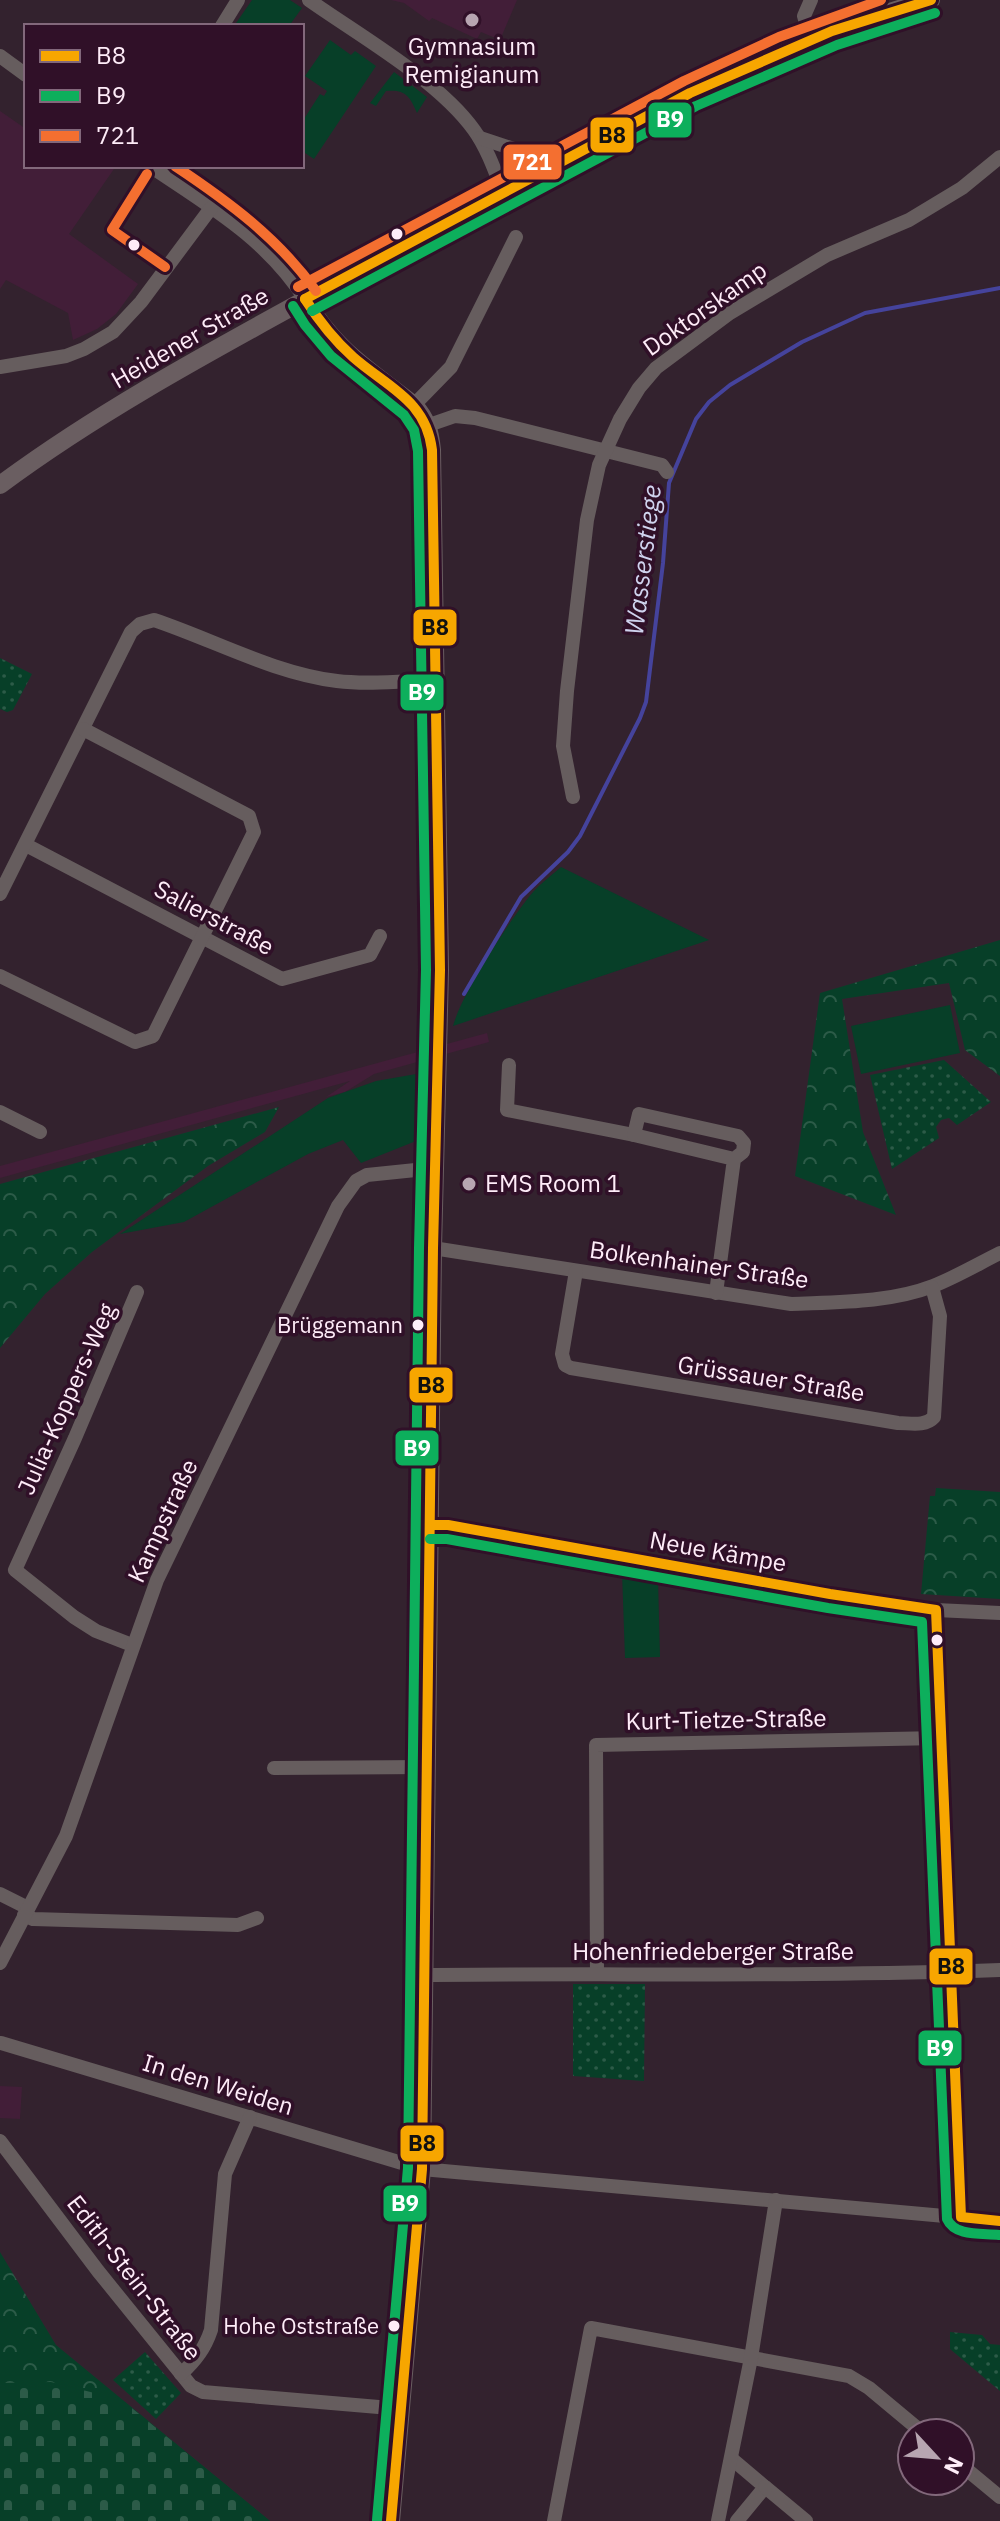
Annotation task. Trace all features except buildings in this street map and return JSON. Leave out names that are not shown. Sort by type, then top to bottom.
[{"type":"street","points":[[223,24],[238,0]]},
{"type":"street","points":[[309,0],[439,91],[480,138],[503,192]]},
{"type":"street","points":[[810,38],[804,16],[811,0]]},
{"type":"street","name":"Heidener Straße","points":[[0,485],[33,460],[164,380],[305,299],[586,146],[810,38],[862,19],[931,0]]},
{"type":"street","points":[[0,56],[24,74]]},
{"type":"street","points":[[480,138],[520,151],[586,146]]},
{"type":"street","name":"Doktorskamp","points":[[573,797],[563,746],[587,520],[599,465],[620,419],[656,368],[730,313],[827,255],[909,220],[962,188],[1000,157]]},
{"type":"street","points":[[153,168],[211,208],[287,271],[320,325],[340,347],[414,405],[429,425],[432,450],[440,970],[433,1248],[422,2169],[391,2521]]},
{"type":"street","points":[[0,367],[66,356],[113,332],[141,302],[211,208]]},
{"type":"street","points":[[414,405],[451,367],[516,237]]},
{"type":"street","points":[[429,425],[455,416],[475,418],[662,465],[667,472]]},
{"type":"street","points":[[0,894],[131,632],[140,624],[154,620],[264,661],[339,682],[436,680]]},
{"type":"street","points":[[0,976],[135,1042],[153,1036],[254,832],[249,816],[83,729]]},
{"type":"street","name":"Salierstraße","points":[[26,845],[282,979],[370,955],[380,936]]},
{"type":"street","points":[[509,1065],[507,1110],[734,1159]]},
{"type":"street","points":[[0,1112],[40,1132]]},
{"type":"street","points":[[634,1135],[639,1114],[738,1136],[744,1143],[743,1152],[734,1159],[716,1293]]},
{"type":"street","name":"Kampstraße","points":[[0,1963],[66,1836],[157,1580],[338,1206],[356,1181],[367,1175],[435,1168]]},
{"type":"street","name":"Bolkenhainer Straße","points":[[433,1248],[791,1304],[889,1296],[932,1287],[1000,1253]]},
{"type":"street","name":"Grüssauer Straße","points":[[576,1271],[562,1354],[565,1365],[571,1368],[922,1424],[934,1417],[940,1316],[932,1287]]},
{"type":"street","name":"Julia-Koppers-Weg","points":[[132,1645],[96,1631],[7,1571],[75,1438],[137,1292]]},
{"type":"street","name":"Neue Kämpe","points":[[430,1525],[448,1525],[830,1594],[936,1610],[1000,1613]]},
{"type":"street","points":[[936,1610],[961,2217]]},
{"type":"street","name":"Kurt-Tietze-Straße","points":[[597,1973],[596,1745],[940,1738]]},
{"type":"street","points":[[274,1768],[427,1767]]},
{"type":"street","points":[[0,1894],[33,1919],[238,1925],[257,1918]]},
{"type":"street","name":"Hohenfriedeberger Straße","points":[[425,1975],[597,1973],[843,1976],[1000,1970]]},
{"type":"street","points":[[0,2037],[0,2044]]},
{"type":"street","name":"In den Weiden","points":[[0,2044],[422,2169]]},
{"type":"street","points":[[181,2374],[206,2345],[211,2330],[225,2174],[250,2117]]},
{"type":"street","name":"Edith-Stein-Straße","points":[[0,2141],[98,2271],[191,2386],[203,2392],[402,2409]]},
{"type":"street","points":[[422,2169],[1000,2221]]},
{"type":"street","points":[[718,2521],[751,2358],[776,2200]]},
{"type":"street","points":[[554,2521],[591,2328],[849,2376],[904,2417]]},
{"type":"street","points":[[732,2459],[806,2521]]},
{"type":"street","points":[[976,2477],[1000,2497]]},
{"type":"street","points":[[737,2521],[765,2487]]},
{"type":"shaded area","name":"Gymnasium Remigianum","points":[[391,0],[517,0],[500,40],[481,32],[477,39],[432,18],[429,21],[404,3]]},
{"type":"shaded area","points":[[0,111],[24,128],[24,168],[115,168],[69,234],[138,284],[116,314],[97,329],[73,340],[68,313],[6,280],[0,289]]},
{"type":"shaded area","points":[[487,1033],[489,1042],[374,1074],[345,1092],[326,1097],[350,1081],[0,1178],[0,1166]]},
{"type":"shaded area","points":[[0,2086],[22,2087],[20,2119],[0,2118]]},
{"type":"green space","points":[[252,0],[290,0],[302,8],[290,24],[235,24]]},
{"type":"green space","points":[[330,40],[351,55],[355,51],[376,66],[314,159],[304,152],[304,119],[320,94],[324,96],[327,91],[305,76]]},
{"type":"green space","points":[[394,72],[427,97],[417,113],[409,98],[398,91],[386,91],[376,106],[370,103]]},
{"type":"green space","points":[[0,658],[32,674],[13,710],[7,712],[0,709]]},
{"type":"green space","points":[[561,867],[709,940],[453,1026],[476,976],[512,919],[533,892]]},
{"type":"green space","points":[[1000,940],[1000,1076],[965,1050],[949,983],[842,999],[863,1132],[896,1215],[795,1176],[820,993]]},
{"type":"green space","points":[[950,1005],[960,1053],[861,1074],[851,1026]]},
{"type":"green space","points":[[944,1060],[991,1102],[957,1125],[949,1118],[941,1120],[936,1127],[939,1138],[892,1169],[870,1075]]},
{"type":"green space","points":[[422,1073],[420,1133],[416,1141],[361,1163],[343,1140],[308,1154],[184,1222],[120,1234],[328,1098],[376,1081]]},
{"type":"green space","points":[[279,1107],[265,1132],[208,1166],[92,1252],[45,1294],[0,1348],[0,1184]]},
{"type":"green space","points":[[936,1488],[1000,1492],[1000,1599],[921,1594],[930,1496],[935,1496]]},
{"type":"green space","points":[[622,1572],[658,1579],[660,1657],[625,1658]]},
{"type":"green space","points":[[573,1984],[645,1984],[644,2081],[573,2076]]},
{"type":"green space","points":[[0,2252],[56,2345],[270,2521],[0,2521]]},
{"type":"green space","points":[[950,2332],[982,2335],[990,2344],[1000,2345],[1000,2391],[950,2349]]},
{"type":"green space","points":[[145,2352],[181,2393],[156,2419],[113,2380]]},
{"type":"green space","points":[[51,2382],[122,2400],[270,2521],[0,2521],[0,2383]]},
{"type":"waterway","name":"Wasserstiege","points":[[464,994],[521,897],[568,852],[580,836],[640,718],[646,702],[669,483],[696,419],[709,402],[730,385],[802,342],[865,313],[1000,288]]},
{"type":"transit line","name":"721","points":[[298,287],[684,81],[779,37],[881,0]]},
{"type":"transit line","name":"B8","points":[[305,299],[690,93],[832,31],[931,0]]},
{"type":"transit line","name":"B9","points":[[312,311],[696,106],[837,45],[935,13]]},
{"type":"transit line","name":"721","points":[[178,168],[252,222],[286,254],[316,291]]},
{"type":"transit line","name":"721","points":[[147,174],[112,230],[165,267]]},
{"type":"transit line","name":"B8","points":[[305,299],[346,351],[413,407],[422,419],[432,450],[440,970],[433,1248],[422,2169],[391,2521]]},
{"type":"transit line","name":"B9","points":[[293,306],[331,356],[404,415],[414,430],[418,451],[426,970],[419,1248],[408,2168],[377,2520]]},
{"type":"transit line","name":"B8","points":[[430,1525],[448,1525],[830,1594],[936,1610],[961,2217],[1000,2221]]},
{"type":"transit line","name":"B9","points":[[430,1539],[447,1539],[922,1622],[947,2219],[962,2231],[999,2235]]},
{"type":"place","name":"Gymnasium Remigianum","points":[[472,20]]},
{"type":"place","name":"EMS Room 1","points":[[469,1184]]},
{"type":"place","name":"Brüggemann","points":[[418,1325]]},
{"type":"place","name":"Hohe Oststraße","points":[[394,2326]]}]
